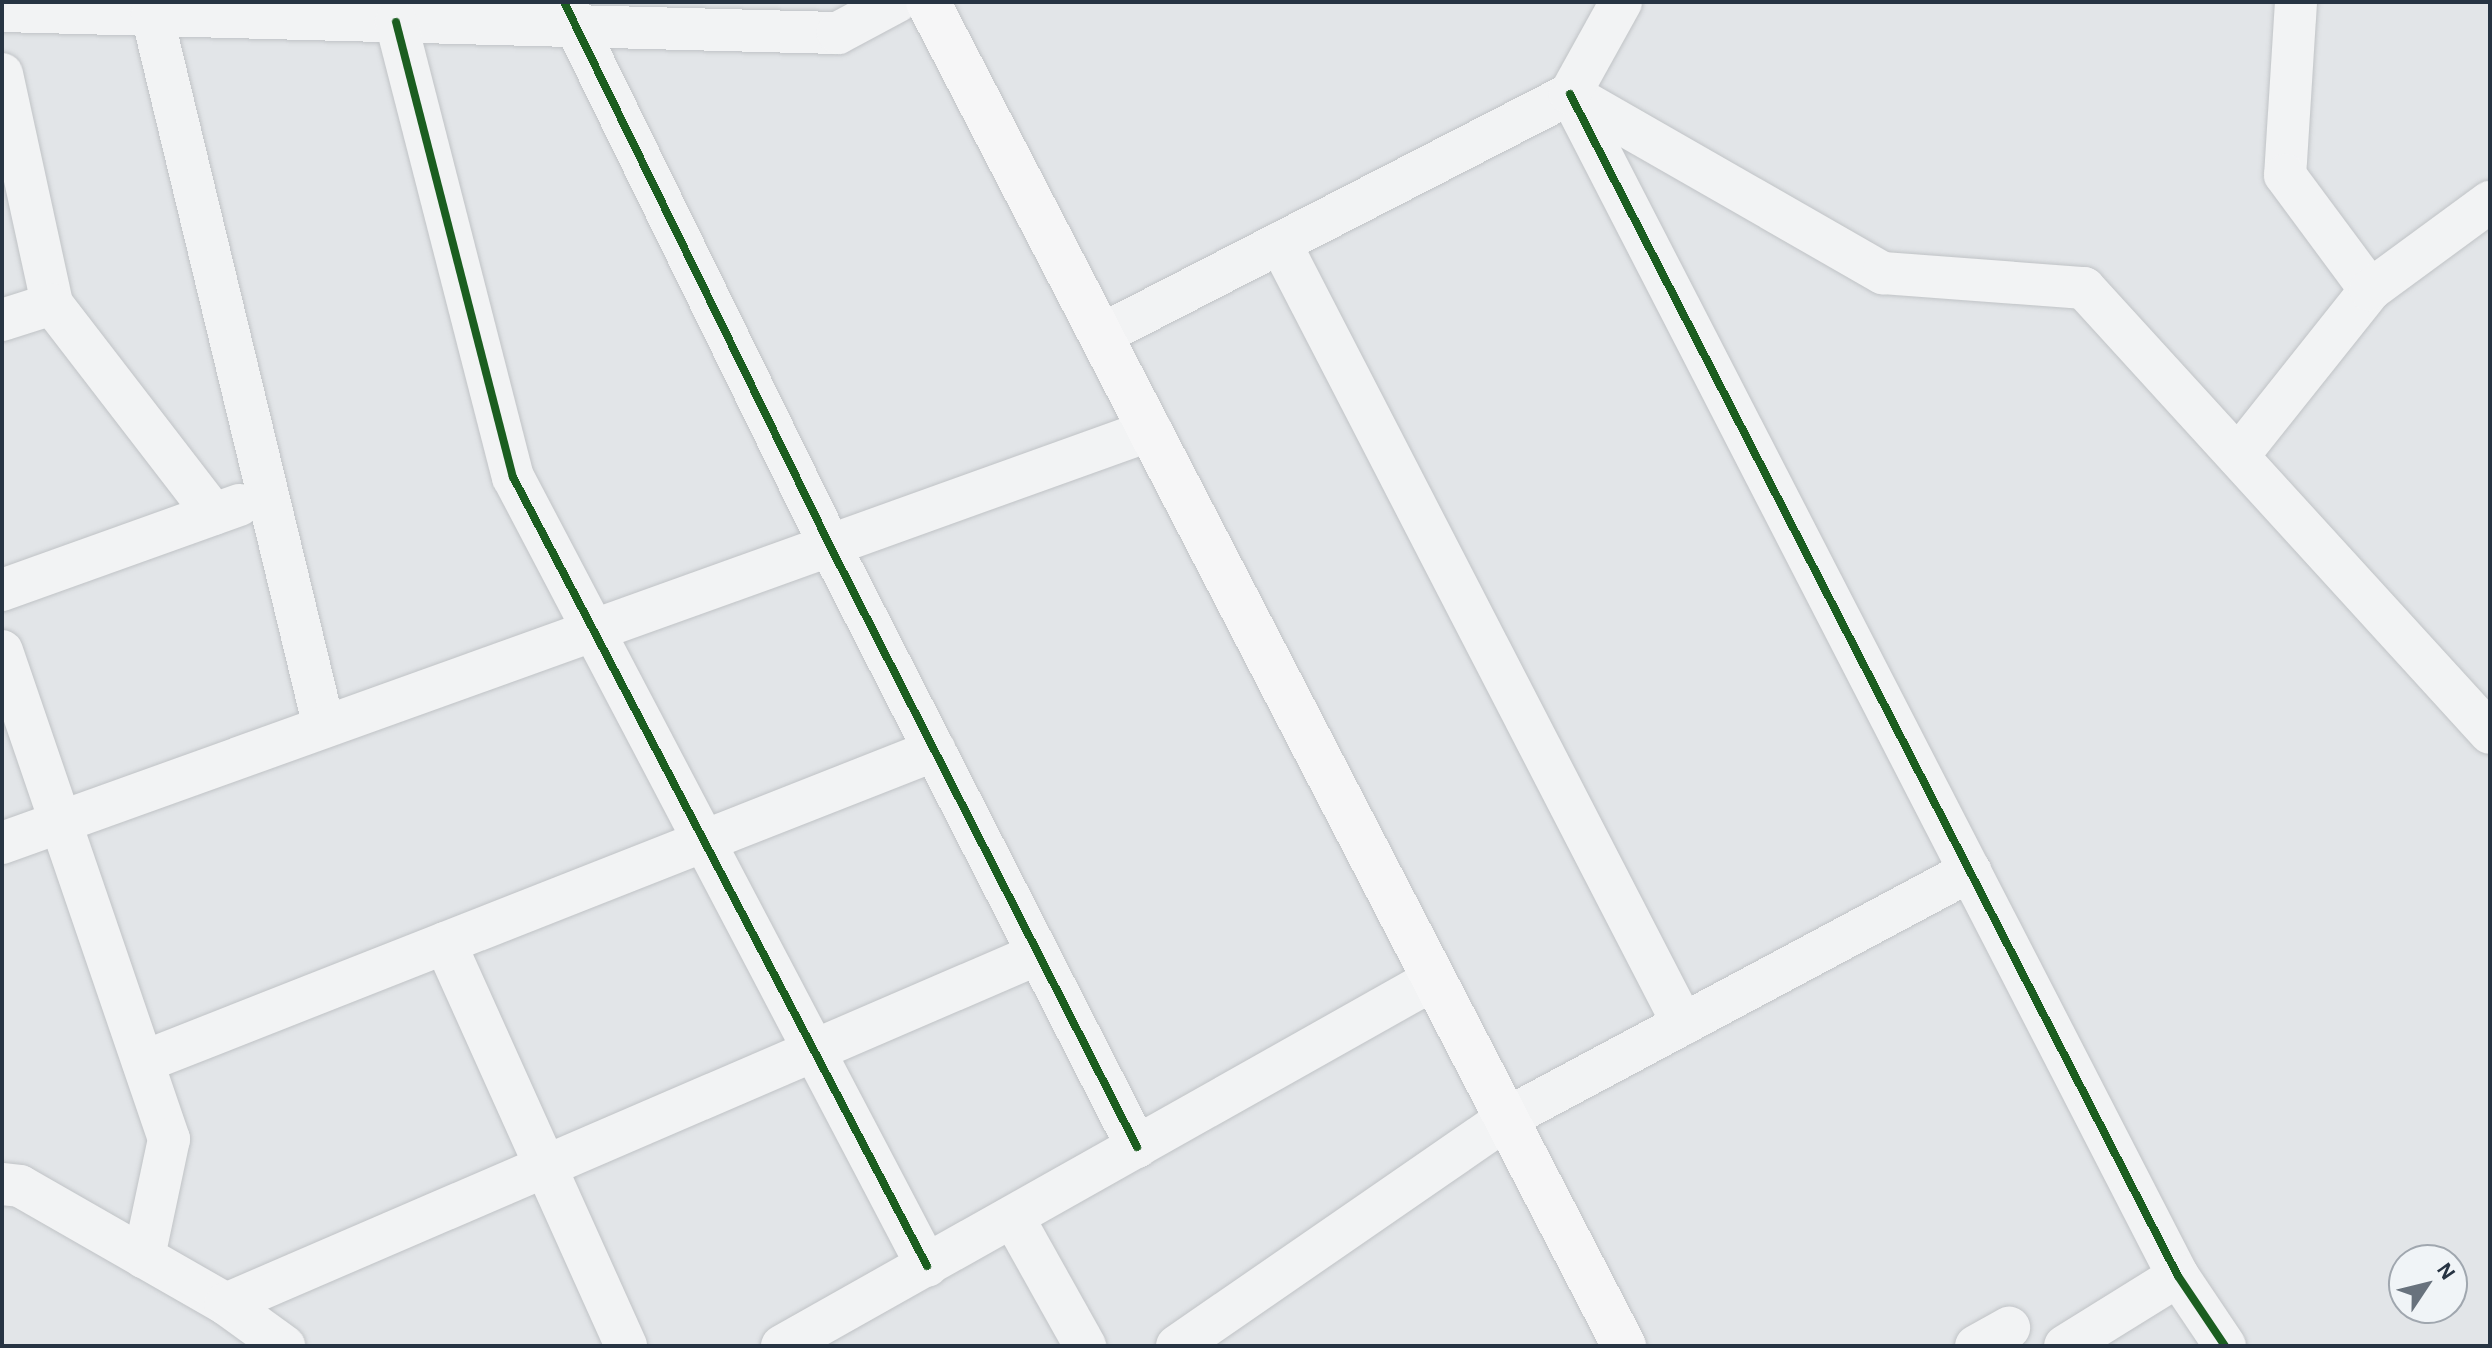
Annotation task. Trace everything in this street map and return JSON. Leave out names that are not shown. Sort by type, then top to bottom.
[{"type":"main road","points":[[928,2],[1507,1118],[1616,1343]]},
{"type":"street","points":[[2,11],[396,22],[570,14],[838,33],[896,2]]},
{"type":"street","points":[[1101,335],[1570,94],[1621,2]]},
{"type":"street","points":[[2296,2],[2285,175],[2370,290]]},
{"type":"street","points":[[570,14],[830,546],[1137,1147]]},
{"type":"street","points":[[152,15],[324,727]]},
{"type":"street","points":[[396,22],[513,477],[927,1266]]},
{"type":"street","points":[[2,74],[52,304],[214,514]]},
{"type":"street","points":[[1570,94],[1883,273],[2084,288],[2490,733]]},
{"type":"street","points":[[1570,94],[2178,1276],[2225,1346]]},
{"type":"street","points":[[2238,456],[2370,290],[2490,202]]},
{"type":"street","points":[[1280,243],[1683,1024]]},
{"type":"street","points":[[2,320],[52,304]]},
{"type":"street","points":[[2,843],[1151,430]]},
{"type":"street","points":[[2,590],[266,496]]},
{"type":"street","points":[[2,651],[169,1139],[144,1257]]},
{"type":"street","points":[[143,1062],[935,750]]},
{"type":"street","points":[[1177,1346],[1507,1118],[1970,871]]},
{"type":"street","points":[[445,943],[626,1346]]},
{"type":"street","points":[[226,1304],[1038,954]]},
{"type":"street","points":[[782,1346],[1434,979]]},
{"type":"street","points":[[2,1184],[20,1186],[226,1304],[284,1346]]},
{"type":"street","points":[[1013,1217],[1085,1346]]},
{"type":"street","points":[[2065,1346],[2178,1276]]},
{"type":"cycle path","points":[[564,2],[830,546],[1137,1147]]},
{"type":"cycle path","points":[[396,22],[513,477],[927,1266]]},
{"type":"cycle path","points":[[1570,94],[2178,1276],[2225,1346]]}]
